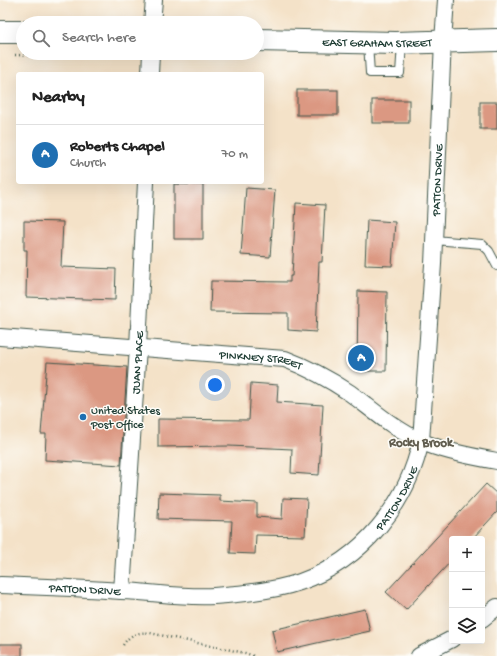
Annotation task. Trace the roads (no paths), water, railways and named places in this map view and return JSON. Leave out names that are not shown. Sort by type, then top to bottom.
[{"type":"street","points":[[153,16],[154,0]]},
{"type":"street","name":"PATTON DRIVE","points":[[0,585],[214,596],[284,586],[302,581],[325,570],[355,550],[386,520],[406,487],[416,464],[421,442],[434,240],[442,41],[446,0]]},
{"type":"street","points":[[0,32],[16,32]]},
{"type":"street","name":"EAST GRAHAM STREET","points":[[264,40],[402,43],[497,40]]},
{"type":"street","points":[[150,60],[150,72]]},
{"type":"street","name":"JUAN PLACE","points":[[122,591],[138,347],[146,184]]},
{"type":"street","name":"PINKNEY STREET","points":[[0,337],[285,359],[306,367],[330,380],[373,412],[421,442],[497,461]]},
{"type":"street","points":[[485,617],[497,607]]},
{"type":"street","points":[[419,656],[449,641]]},
{"type":"lane","points":[[368,43],[370,73],[400,73],[402,43]]},
{"type":"lane","points":[[434,240],[482,244],[489,251],[497,266]]},
{"type":"place","name":"Roberts Chapel","points":[[361,358]]},
{"type":"place","name":"United States Post Office","points":[[83,417]]},
{"type":"district","name":"Rocky Brook","points":[[421,441]]}]
